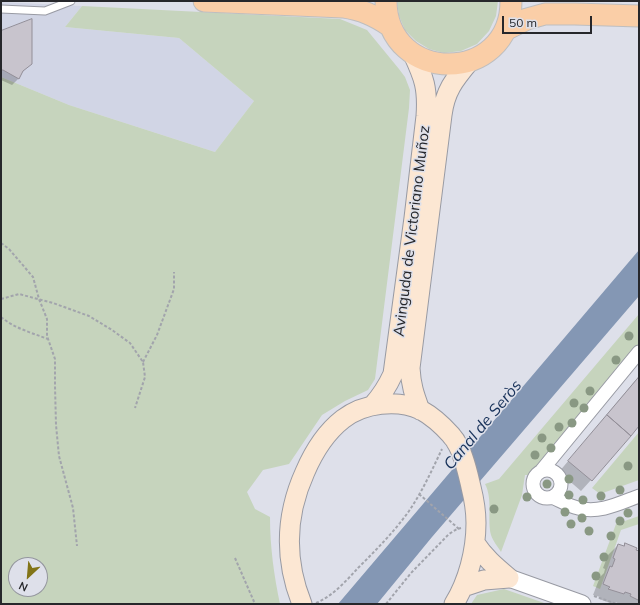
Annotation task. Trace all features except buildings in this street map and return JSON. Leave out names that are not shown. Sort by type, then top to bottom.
[{"type":"main road","points":[[204,1],[343,7],[363,11],[390,26]]},
{"type":"main road","points":[[386,1],[387,16],[390,26],[403,46],[423,60],[452,65],[469,62],[490,49],[498,41],[509,20],[511,1]]},
{"type":"main road","points":[[606,1],[639,2]]},
{"type":"main road","points":[[505,30],[527,19],[545,14],[639,16]]},
{"type":"main road","name":"Avinguda de Victoriano Muñoz","points":[[373,405],[381,397],[393,374],[426,116],[427,101],[425,84],[422,73],[413,54]]},
{"type":"main road","name":"Avinguda de Victoriano Muñoz","points":[[420,410],[411,382],[410,368],[442,115],[444,101],[450,87],[469,62]]},
{"type":"main road","points":[[302,604],[291,569],[289,546],[290,526],[293,506],[300,483],[310,460],[332,428],[344,418],[359,409],[373,405],[393,404],[420,410],[433,417],[453,438],[463,457],[468,472],[475,504],[476,524],[470,534],[470,564],[463,587],[454,604]]},
{"type":"main road","points":[[470,534],[480,551],[488,560],[510,578]]},
{"type":"main road","points":[[463,587],[484,580],[510,578]]},
{"type":"street","points":[[542,470],[547,469],[556,472],[561,481],[560,490],[552,497],[548,498],[539,496],[536,493],[533,484],[535,476],[542,470],[639,352]]},
{"type":"street","points":[[552,497],[580,509],[595,510],[603,509],[639,496]]},
{"type":"street","points":[[510,578],[582,604]]},
{"type":"lane","points":[[1,8],[44,11],[71,1]]},
{"type":"path","points":[[1,242],[33,277],[38,299],[47,319],[47,336],[55,359],[56,425],[59,456],[73,508],[77,546]]},
{"type":"path","points":[[143,362],[157,335],[174,289],[174,272]]},
{"type":"path","points":[[1,299],[19,294],[53,303],[89,316],[130,343],[143,362],[145,377],[135,408]]},
{"type":"path","points":[[1,317],[19,328],[48,339]]},
{"type":"path","points":[[314,604],[324,600],[347,581],[392,532],[409,511],[453,438]]},
{"type":"path","points":[[419,494],[448,519],[470,534]]},
{"type":"path","points":[[386,604],[416,568],[449,534],[457,529],[470,534]]},
{"type":"path","points":[[235,558],[255,604]]},
{"type":"shaded area","points":[[1,2],[82,6],[65,27],[179,38],[254,101],[215,152],[69,105],[1,77]]},
{"type":"green space","points":[[397,1],[498,1],[496,16],[489,31],[477,44],[461,51],[444,53],[429,49],[416,41],[405,30],[399,16]]},
{"type":"green space","points":[[82,6],[340,19],[367,30],[405,77],[410,90],[409,108],[375,379],[368,390],[345,401],[322,415],[289,464],[263,470],[247,492],[255,509],[270,517],[273,561],[280,604],[1,604],[1,77],[69,105],[215,152],[254,101],[179,38],[65,27]]},
{"type":"green space","points":[[639,314],[639,346],[530,475],[525,475],[522,495],[501,552],[491,535],[489,496],[485,484],[499,479]]},
{"type":"green space","points":[[639,432],[639,480],[600,494],[592,488]]},
{"type":"green space","points":[[639,516],[639,524],[621,530],[600,589],[593,586],[616,524]]},
{"type":"green space","points":[[504,589],[547,604],[471,604],[477,595]]},
{"type":"water","points":[[639,250],[639,296],[432,537],[377,604],[338,604]]},
{"type":"water label","name":"Canal de Seròs","points":[[483,425]]}]
